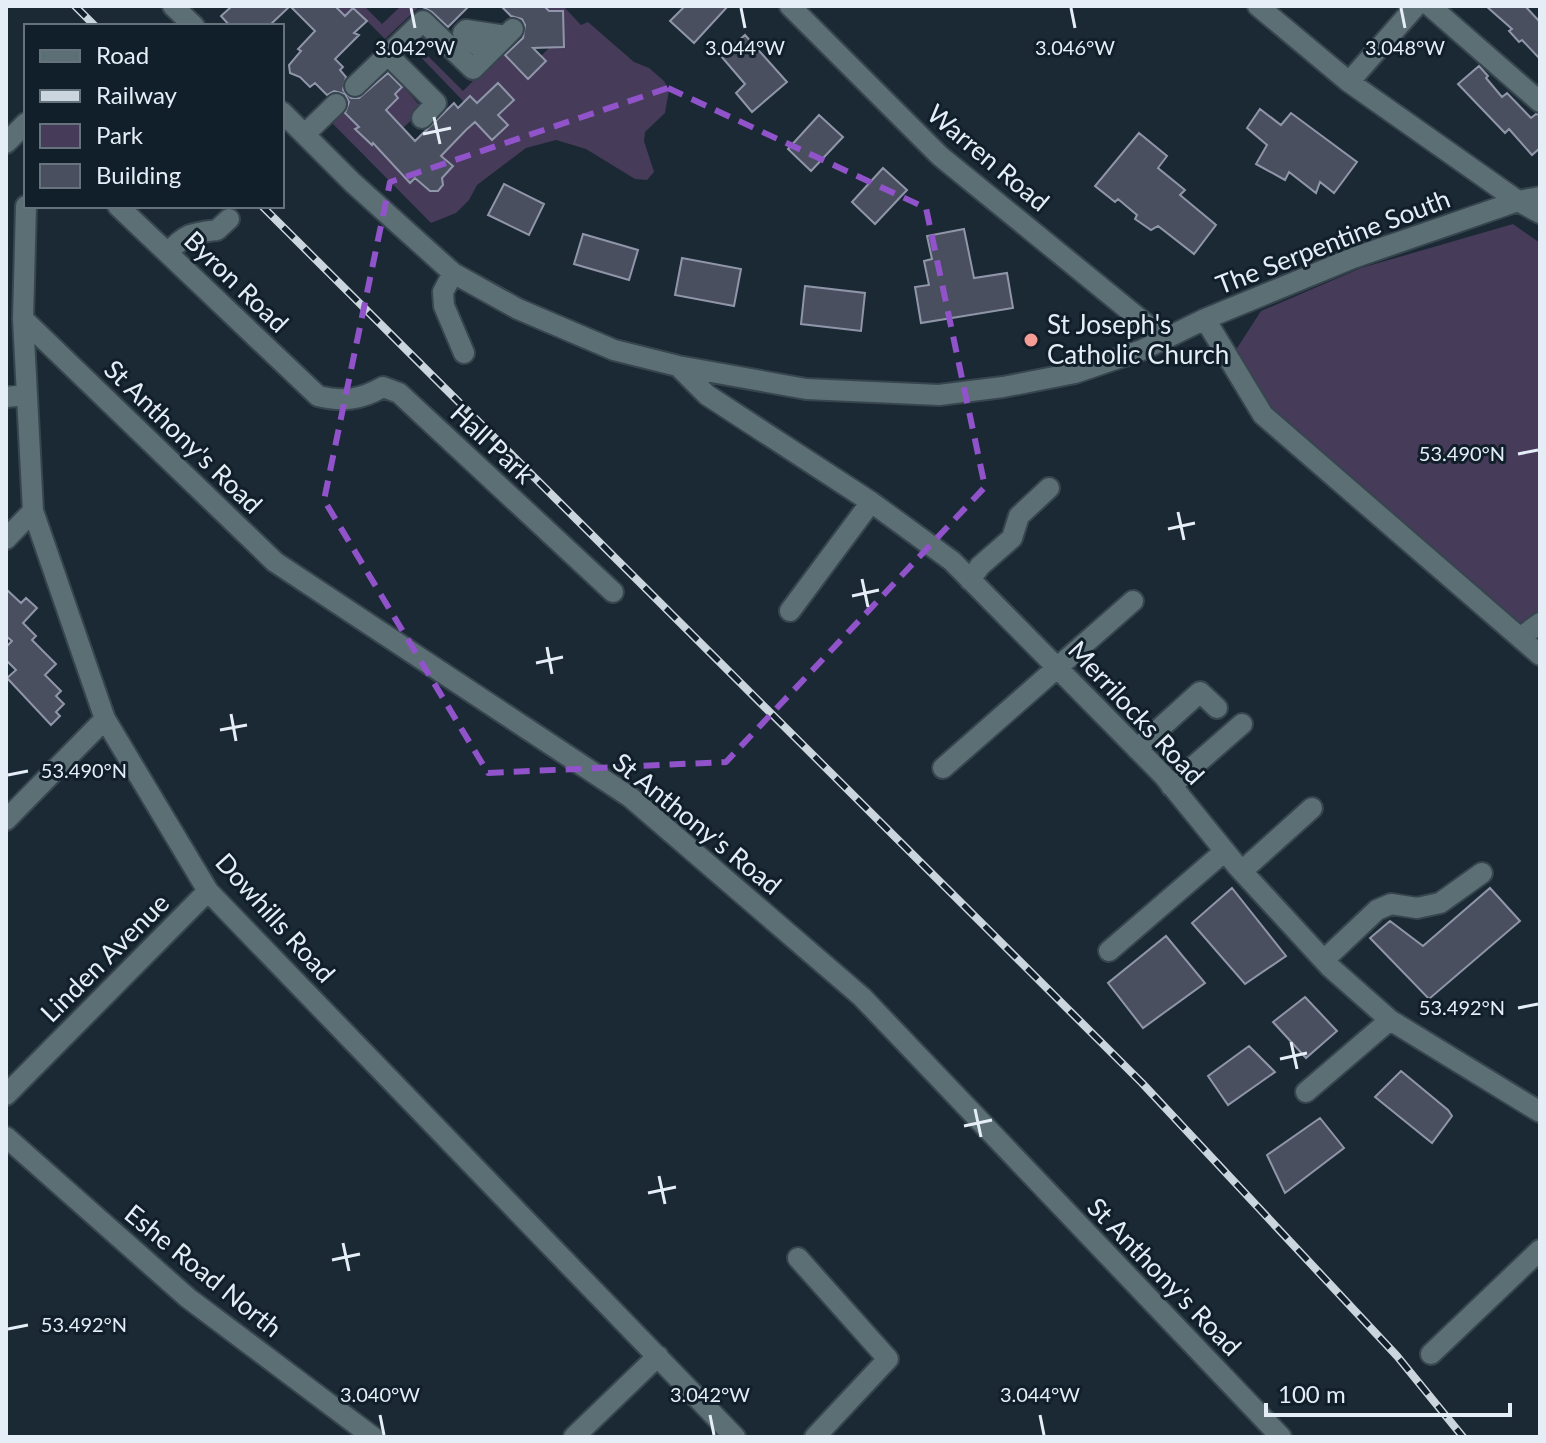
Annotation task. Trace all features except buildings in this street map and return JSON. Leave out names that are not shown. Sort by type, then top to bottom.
[{"type":"street","points":[[173,6],[192,24]]},
{"type":"street","name":"Warren Road","points":[[790,6],[940,156],[1163,338]]},
{"type":"street","points":[[1258,6],[1349,82],[1518,201],[1540,213]]},
{"type":"street","points":[[1349,82],[1416,6]]},
{"type":"street","points":[[1430,6],[1540,102]]},
{"type":"street","points":[[355,86],[423,21],[473,69],[488,54],[510,32],[466,30],[463,33],[488,54]]},
{"type":"street","points":[[388,55],[436,103],[422,118]]},
{"type":"street","points":[[305,134],[336,104]]},
{"type":"street","name":"The Serpentine South","points":[[284,114],[394,221],[453,273],[518,309],[614,350],[678,366],[806,389],[939,395],[1075,373],[1142,350],[1205,319],[1353,258],[1518,201],[1540,197]]},
{"type":"street","points":[[6,143],[24,125]]},
{"type":"street","name":"Dowhills Road","points":[[26,208],[23,319],[33,511],[105,719],[208,891],[735,1437]]},
{"type":"street","name":"Byron Road","points":[[120,208],[318,396]]},
{"type":"street","points":[[168,253],[188,235],[196,231],[217,230],[229,219]]},
{"type":"street","points":[[453,273],[443,292],[444,306],[464,353]]},
{"type":"street","name":"St Anthony's Road","points":[[23,319],[275,562],[630,797],[862,997],[1281,1437]]},
{"type":"street","points":[[1205,319],[1263,415],[1540,655]]},
{"type":"street","name":"Merrilocks Road","points":[[678,366],[707,395],[871,502],[952,561],[1137,749],[1324,960],[1390,1020],[1540,1112]]},
{"type":"street","name":"Hall Park","points":[[318,396],[338,401],[363,398],[383,387],[399,393],[613,592]]},
{"type":"street","points":[[6,397],[27,395]]},
{"type":"street","points":[[970,580],[980,566],[1012,538],[1019,516],[1049,488]]},
{"type":"street","points":[[790,611],[871,502]]},
{"type":"street","points":[[6,539],[33,511]]},
{"type":"street","points":[[943,768],[1133,601]]},
{"type":"street","points":[[1521,637],[1540,623]]},
{"type":"street","points":[[1137,749],[1200,692],[1217,708]]},
{"type":"street","points":[[6,820],[105,719]]},
{"type":"street","points":[[1171,786],[1242,724]]},
{"type":"street","points":[[1242,871],[1312,808]]},
{"type":"street","points":[[1109,951],[1225,851]]},
{"type":"street","points":[[1324,960],[1377,910],[1391,904],[1417,908],[1440,903],[1482,873]]},
{"type":"street","name":"Linden Avenue","points":[[6,1095],[208,891]]},
{"type":"street","points":[[1306,1092],[1390,1020]]},
{"type":"street","name":"Eshe Road North","points":[[6,1137],[188,1298],[373,1437]]},
{"type":"street","points":[[1431,1354],[1540,1250]]},
{"type":"street","points":[[798,1258],[888,1359],[815,1437]]},
{"type":"street","points":[[574,1437],[658,1356]]},
{"type":"highlighted area","points":[[668,88],[926,208],[985,487],[726,762],[488,773],[324,500],[390,182]]},
{"type":"green space","points":[[335,6],[364,6],[382,24],[401,6],[420,6],[385,39],[354,8],[345,16]]},
{"type":"green space","points":[[544,6],[563,6],[581,25],[588,22],[634,62],[649,68],[664,81],[669,90],[665,113],[645,132],[644,141],[654,172],[647,180],[635,179],[586,149],[556,140],[526,148],[477,185],[469,200],[456,213],[431,223],[333,124],[334,116],[341,109],[359,127],[356,129],[410,182],[420,174],[425,177],[424,186],[430,191],[438,191],[443,185],[442,178],[452,166],[439,154],[465,129],[467,131],[474,121],[493,140],[508,125],[498,115],[514,100],[498,83],[476,103],[464,102],[415,51],[407,51],[401,57],[398,55],[415,39],[435,32],[419,47],[463,91],[502,52],[529,78],[546,62],[541,56],[549,48],[563,47],[563,11],[549,11]]},
{"type":"green space","points":[[403,86],[420,106],[419,113],[403,128],[386,110],[398,98],[395,94]]},
{"type":"green space","points":[[1513,224],[1540,243],[1540,656],[1263,415],[1230,359],[1261,311],[1361,268]]},
{"type":"railway","points":[[75,6],[93,24]]},
{"type":"railway","points":[[264,208],[1142,1083],[1397,1356],[1463,1437]]},
{"type":"place","name":"St Joseph's Catholic Church","points":[[1031,340]]}]
